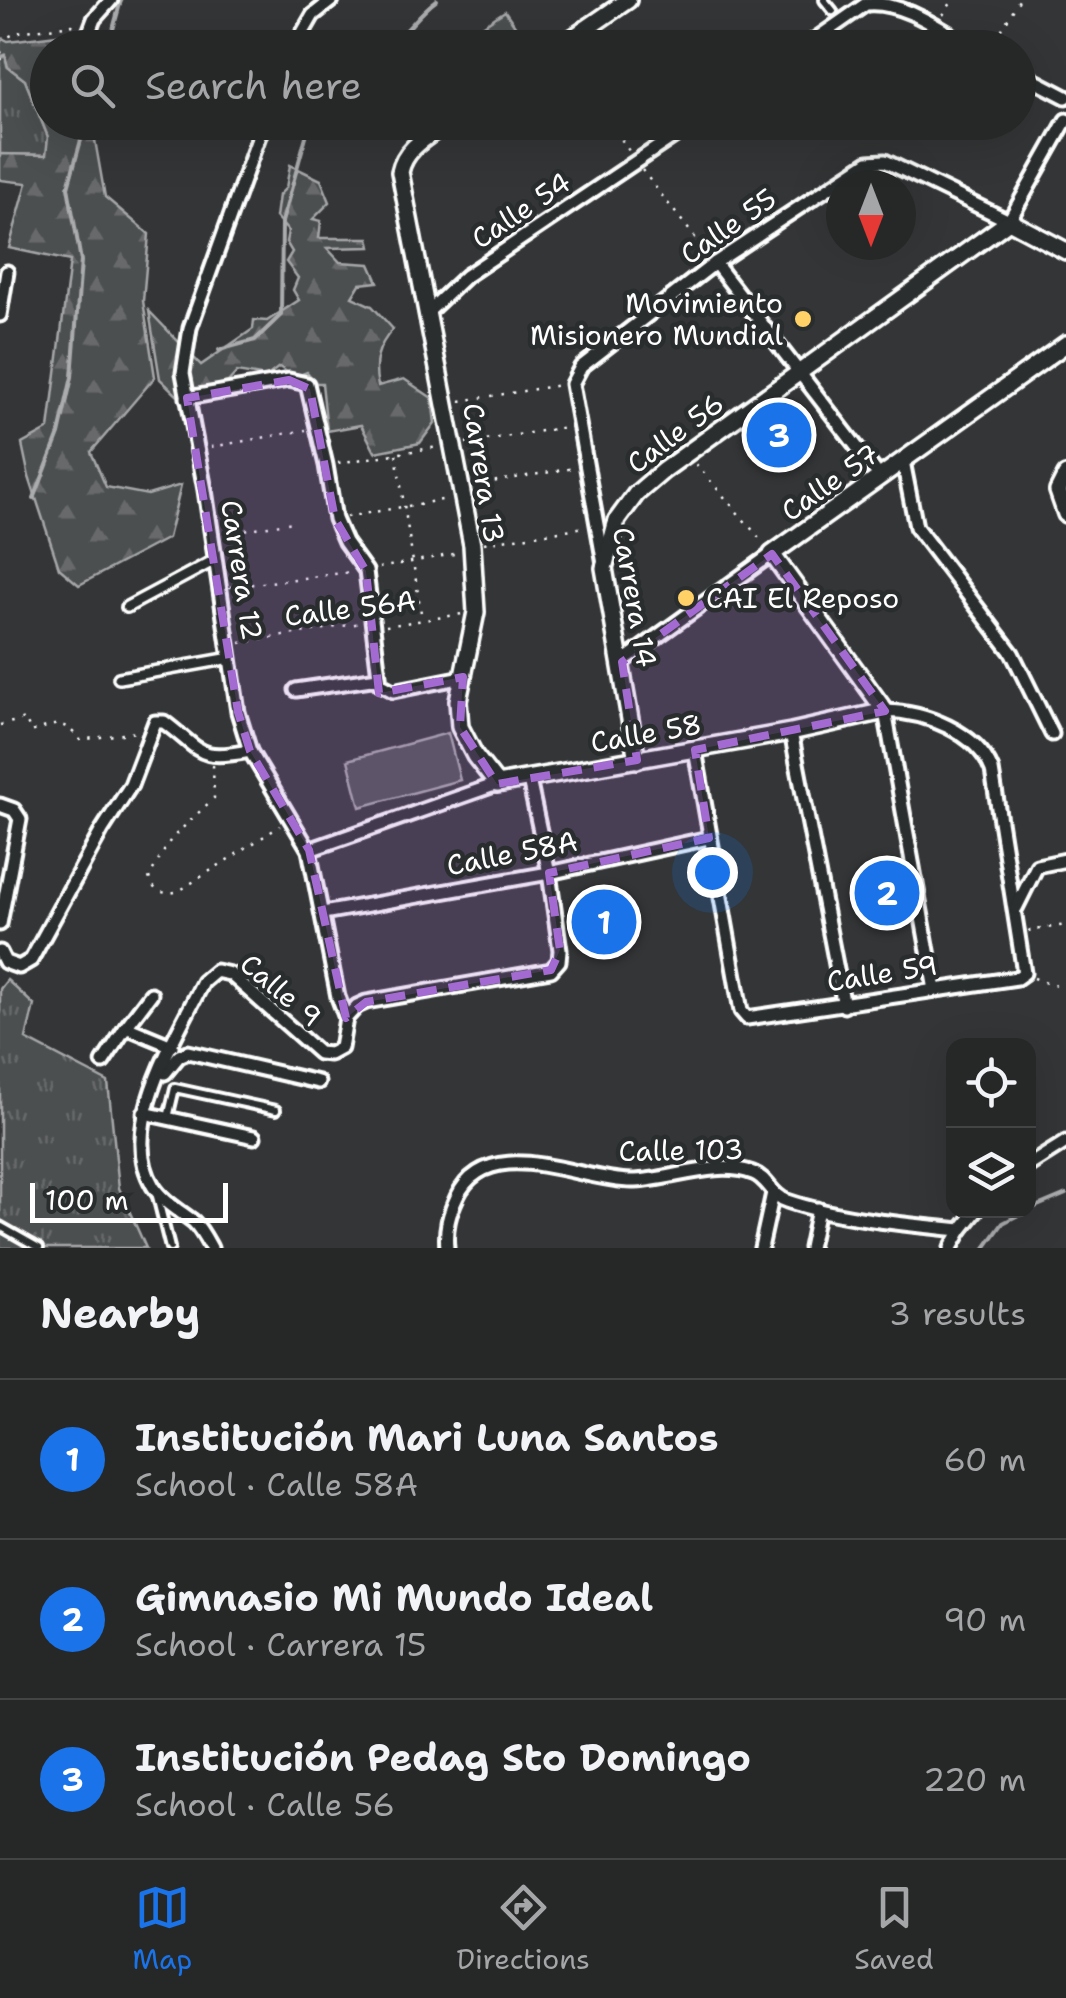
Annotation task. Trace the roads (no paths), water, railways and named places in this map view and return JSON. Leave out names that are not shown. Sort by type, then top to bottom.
[{"type":"street","points":[[89,30],[112,0]]},
{"type":"street","points":[[584,30],[628,0]]},
{"type":"street","points":[[305,30],[330,1]]},
{"type":"street","points":[[829,30],[866,4],[888,2],[941,30]]},
{"type":"street","points":[[1036,81],[1066,97]]},
{"type":"street","name":"Calle 56","points":[[604,568],[618,520],[636,494],[664,470],[1009,221],[1066,120]]},
{"type":"street","name":"Carrera 12","points":[[258,140],[190,328],[183,373],[238,712],[250,751],[309,850],[338,997],[346,1018]]},
{"type":"street","name":"Carrera 13","points":[[422,140],[402,160],[400,172],[472,545],[476,612],[458,702],[460,727],[475,756],[497,784]]},
{"type":"street","name":"Calle 54","points":[[429,311],[466,276],[668,140]]},
{"type":"street","name":"Calle 55","points":[[572,384],[581,367],[715,263],[876,160],[1009,221]]},
{"type":"street","points":[[1009,221],[1066,250]]},
{"type":"street","points":[[715,263],[880,476]]},
{"type":"street","points":[[0,315],[7,272]]},
{"type":"street","name":"Calle 57","points":[[622,662],[1066,344]]},
{"type":"street","points":[[187,398],[289,380],[302,382],[310,389],[335,520],[345,542],[366,570],[378,678],[384,689],[392,691],[463,677]]},
{"type":"street","name":"Carrera 14","points":[[572,384],[637,760]]},
{"type":"street","points":[[903,461],[916,528],[1012,653],[1052,734]]},
{"type":"street","points":[[1066,475],[1058,491],[1066,514]]},
{"type":"street","points":[[772,554],[885,711],[935,990]]},
{"type":"street","points":[[127,607],[215,560]]},
{"type":"street","points":[[119,678],[230,651]]},
{"type":"street","points":[[296,690],[378,678]]},
{"type":"street","name":"Calle 58","points":[[309,850],[497,784],[791,732],[885,711],[900,712],[951,729],[978,745],[987,757],[1016,908]]},
{"type":"street","points":[[0,952],[11,966],[20,968],[32,960],[102,830],[131,786],[155,722],[164,722],[204,756],[250,751]]},
{"type":"street","points":[[791,732],[844,1006]]},
{"type":"street","points":[[695,750],[710,838]]},
{"type":"street","points":[[346,1018],[366,1002],[551,970],[559,961],[549,872],[528,780]]},
{"type":"street","points":[[0,806],[14,810],[20,819],[0,924]]},
{"type":"street","name":"Calle 59","points":[[710,838],[741,1012],[747,1018],[1017,978],[1024,973],[1016,908]]},
{"type":"street","name":"Calle 58A","points":[[324,913],[710,838]]},
{"type":"street","points":[[1016,908],[1037,866],[1066,860]]},
{"type":"street","name":"Calle 9","points":[[172,1046],[203,982],[216,970],[230,974],[319,1053],[330,1054],[341,1048],[346,1018]]},
{"type":"street","points":[[103,1062],[151,994]]},
{"type":"street","points":[[126,1027],[172,1046],[144,1113],[144,1164],[156,1191],[196,1224],[211,1248]]},
{"type":"street","points":[[150,1093],[178,1056],[188,1052],[318,1082]]},
{"type":"street","points":[[144,1113],[254,1138]]},
{"type":"street","points":[[1036,1161],[1066,1142]]},
{"type":"street","name":"Calle 103","points":[[447,1248],[448,1217],[470,1174],[485,1166],[508,1164],[570,1168],[628,1181],[718,1170],[754,1173],[784,1200],[818,1209],[961,1230]]},
{"type":"street","points":[[762,1248],[772,1193]]},
{"type":"street","points":[[810,1248],[818,1209]]},
{"type":"street","points":[[951,1248],[971,1218]]},
{"type":"lane","points":[[824,0],[832,11]]},
{"type":"lane","points":[[168,1119],[175,1088],[276,1110]]},
{"type":"lane","points":[[156,1191],[170,1248]]},
{"type":"lane","points":[[0,1226],[39,1248]]},
{"type":"waterway","points":[[113,30],[121,0]]},
{"type":"waterway","points":[[406,30],[437,0]]},
{"type":"waterway","points":[[34,499],[59,434],[72,377],[81,261],[68,187],[81,140]]},
{"type":"waterway","points":[[219,350],[255,340],[281,315],[282,222],[305,140]]},
{"type":"waterway","points":[[1036,1207],[1066,1194]]},
{"type":"waterway","points":[[985,1248],[1003,1223],[1013,1218]]},
{"type":"place","name":"Movimiento Misionero Mundial","points":[[803,319]]},
{"type":"place","name":"Institución Pedag Sto Domingo","points":[[779,435]]},
{"type":"place","name":"CAI El Reposo","points":[[686,598]]},
{"type":"place","name":"Gimnasio Mi Mundo Ideal","points":[[887,893]]},
{"type":"place","name":"Institución Mari Luna Santos","points":[[604,922]]}]
